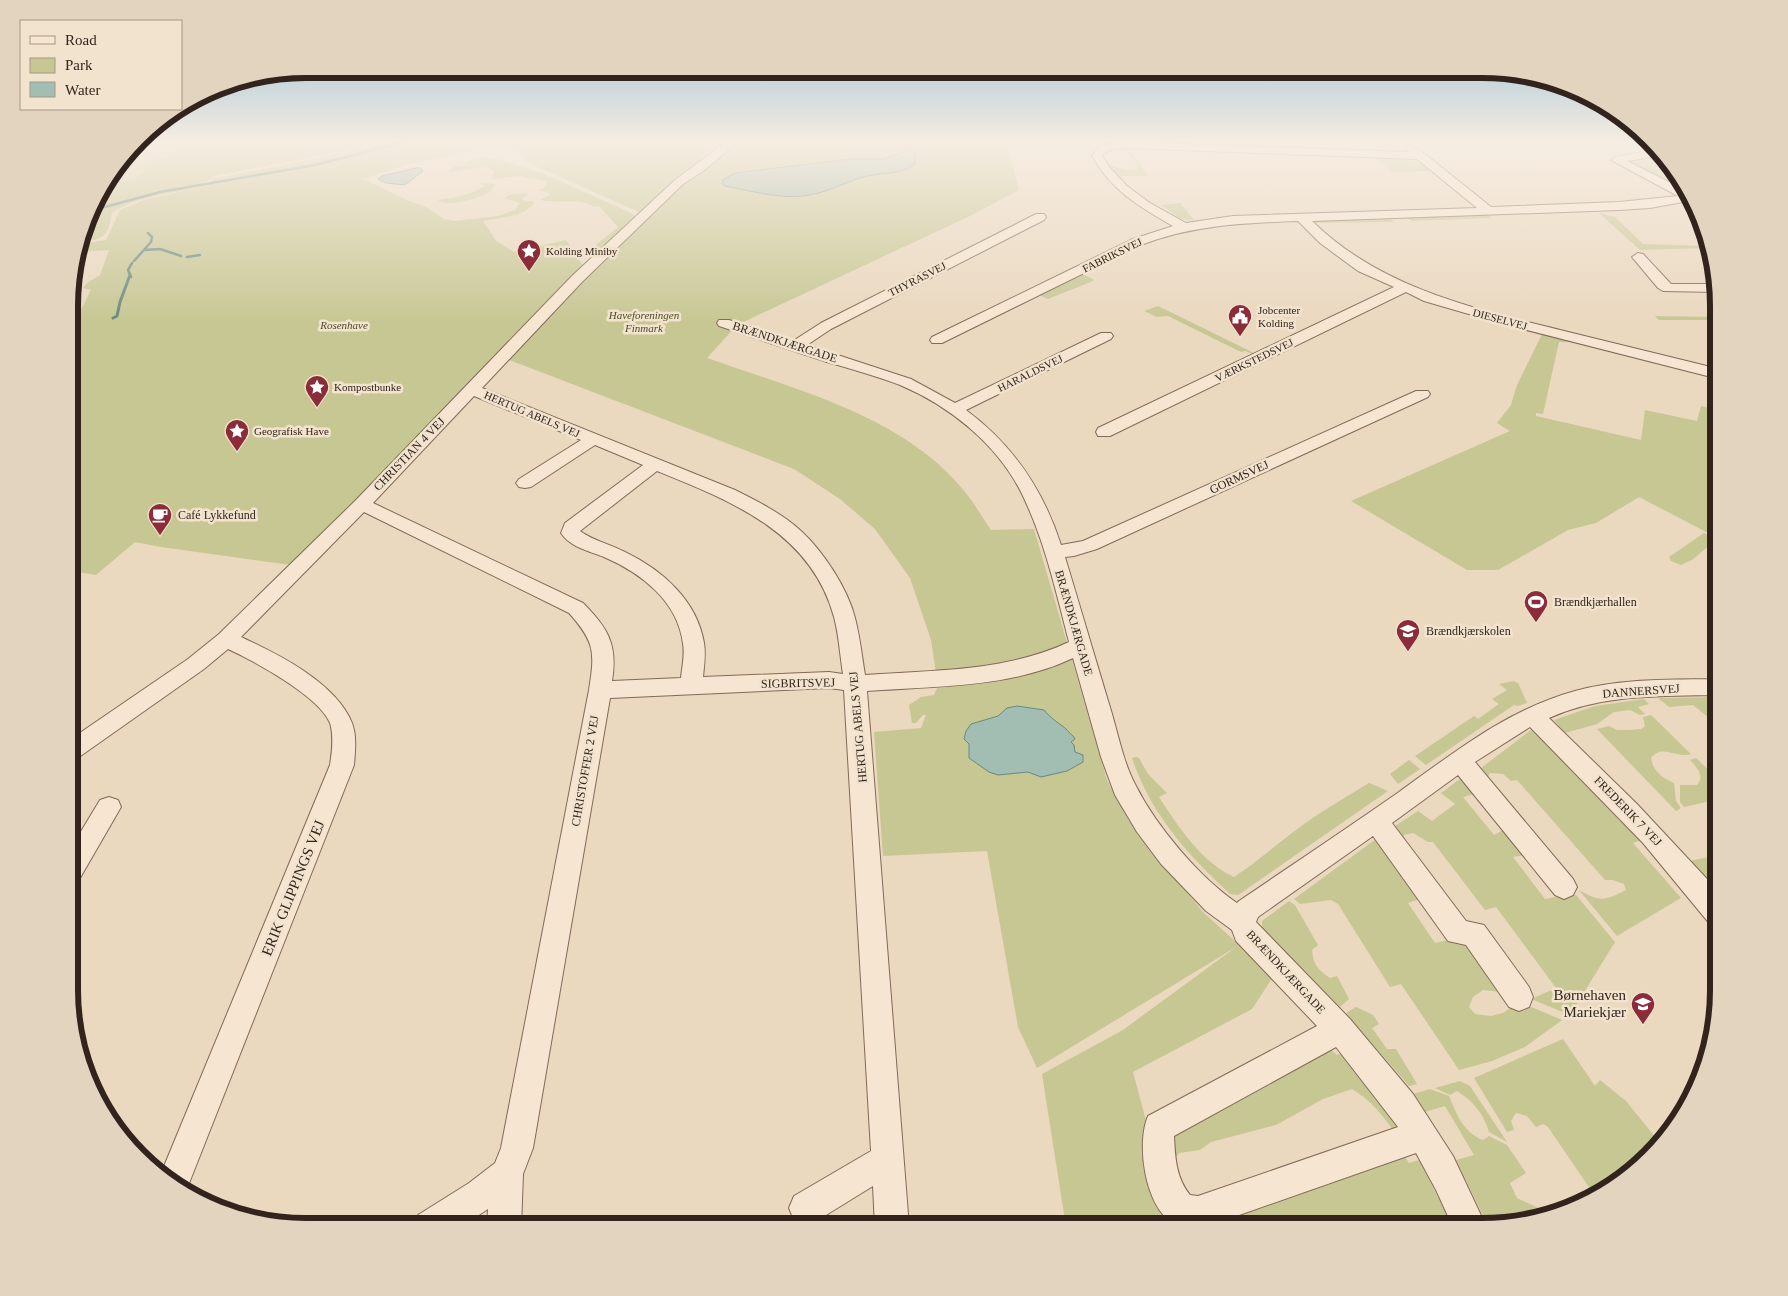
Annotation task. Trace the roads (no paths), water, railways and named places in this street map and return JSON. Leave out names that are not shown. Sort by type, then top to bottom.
[{"type":"street","name":"CHRISTIAN 4 VEJ","points":[[78,746],[188,669],[226,638],[362,504],[577,279],[658,201]]},
{"type":"street","points":[[1140,201],[1182,226]]},
{"type":"street","points":[[1477,201],[1489,211]]},
{"type":"street","name":"FABRIKSVEJ","points":[[937,340],[1137,242],[1182,226],[1233,220],[1627,206],[1659,201]]},
{"type":"street","name":"THYRASVEJ","points":[[797,345],[826,326],[1040,217]]},
{"type":"street","name":"DIESELVEJ","points":[[1302,218],[1324,240],[1363,268],[1404,288],[1457,308],[1710,372]]},
{"type":"street","points":[[1638,257],[1663,285],[1668,288],[1710,288]]},
{"type":"street","name":"VÆRKSTEDSVEJ","points":[[1104,432],[1404,288]]},
{"type":"street","name":"BRÆNDKJÆRGADE","points":[[724,323],[797,345],[905,382],[954,410],[983,431],[1006,454],[1035,498],[1054,551],[1080,646],[1124,788],[1146,825],[1170,856],[1216,903],[1242,922],[1246,932],[1364,1057],[1422,1135],[1452,1188],[1466,1218]]},
{"type":"street","name":"HARALDSVEJ","points":[[954,410],[1106,336]]},
{"type":"street","name":"HERTUG ABELS VEJ","points":[[471,389],[697,480],[748,504],[793,534],[807,549],[834,589],[845,618],[855,684],[891,1218]]},
{"type":"street","name":"GORMSVEJ","points":[[1054,551],[1074,550],[1090,545],[1422,394]]},
{"type":"street","name":"HERTUG ABELS VEJ","points":[[525,483],[592,439]]},
{"type":"street","points":[[655,464],[572,527],[570,533],[646,572],[666,587],[677,600],[685,615],[694,646],[691,686]]},
{"type":"street","name":"CHRISTOFFER 2 VEJ","points":[[362,504],[576,608],[594,627],[602,644],[604,664],[600,690],[517,1148],[507,1174],[505,1218]]},
{"type":"street","name":"ERIK GLIPPINGS VEJ","points":[[176,1177],[342,765],[344,742],[340,722],[331,705],[316,691],[226,638]]},
{"type":"street","name":"SIGBRITSVEJ","points":[[600,690],[829,680],[855,684],[982,675],[1050,660],[1080,646]]},
{"type":"street","name":"DANNERSVEJ","points":[[1242,922],[1248,909],[1376,821],[1499,732],[1531,715],[1553,706],[1600,693],[1642,689],[1710,687]]},
{"type":"street","name":"FREDERIK 7 VEJ","points":[[1531,715],[1641,823],[1710,904]]},
{"type":"street","points":[[1460,761],[1564,887]]},
{"type":"street","points":[[78,858],[109,807]]},
{"type":"street","points":[[1376,821],[1458,932],[1474,934],[1519,997]]},
{"type":"street","points":[[1340,1030],[1159,1127],[1157,1140],[1163,1176],[1172,1200],[1186,1212],[1198,1213],[1422,1135]]},
{"type":"street","points":[[806,1208],[887,1159]]},
{"type":"street","points":[[444,1218],[481,1195],[507,1174]]},
{"type":"water","points":[[1017,706],[1044,710],[1074,737],[1075,739],[1071,742],[1074,745],[1075,752],[1083,755],[1083,762],[1067,771],[1041,777],[1028,772],[998,775],[989,772],[969,758],[969,744],[964,739],[966,731],[971,724],[998,716],[1007,708]]},
{"type":"waterway","points":[[99,208],[125,201]]},
{"type":"waterway","points":[[134,261],[151,242],[152,237],[148,233]]},
{"type":"waterway","points":[[144,250],[160,249],[181,256]]},
{"type":"waterway","points":[[187,257],[200,255]]},
{"type":"waterway","points":[[131,277],[128,270],[132,263]]},
{"type":"waterway","points":[[113,318],[117,316],[130,275]]},
{"type":"place","name":"Kolding Miniby","points":[[529,272]]},
{"type":"place","name":"Jobcenter Kolding","points":[[1240,337]]},
{"type":"place","name":"Kompostbunke","points":[[317,408]]},
{"type":"place","name":"Geografisk Have","points":[[237,452]]},
{"type":"place","name":"Café Lykkefund","points":[[160,536]]},
{"type":"place","name":"Brændkjærhallen","points":[[1536,623]]},
{"type":"place","name":"Brændkjærskolen","points":[[1408,652]]},
{"type":"place","name":"Børnehaven Mariekjær","points":[[1643,1025]]},
{"type":"park label","name":"Haveforeningen Finmark","points":[[644,321]]},
{"type":"park label","name":"Rosenhave","points":[[344,325]]}]
